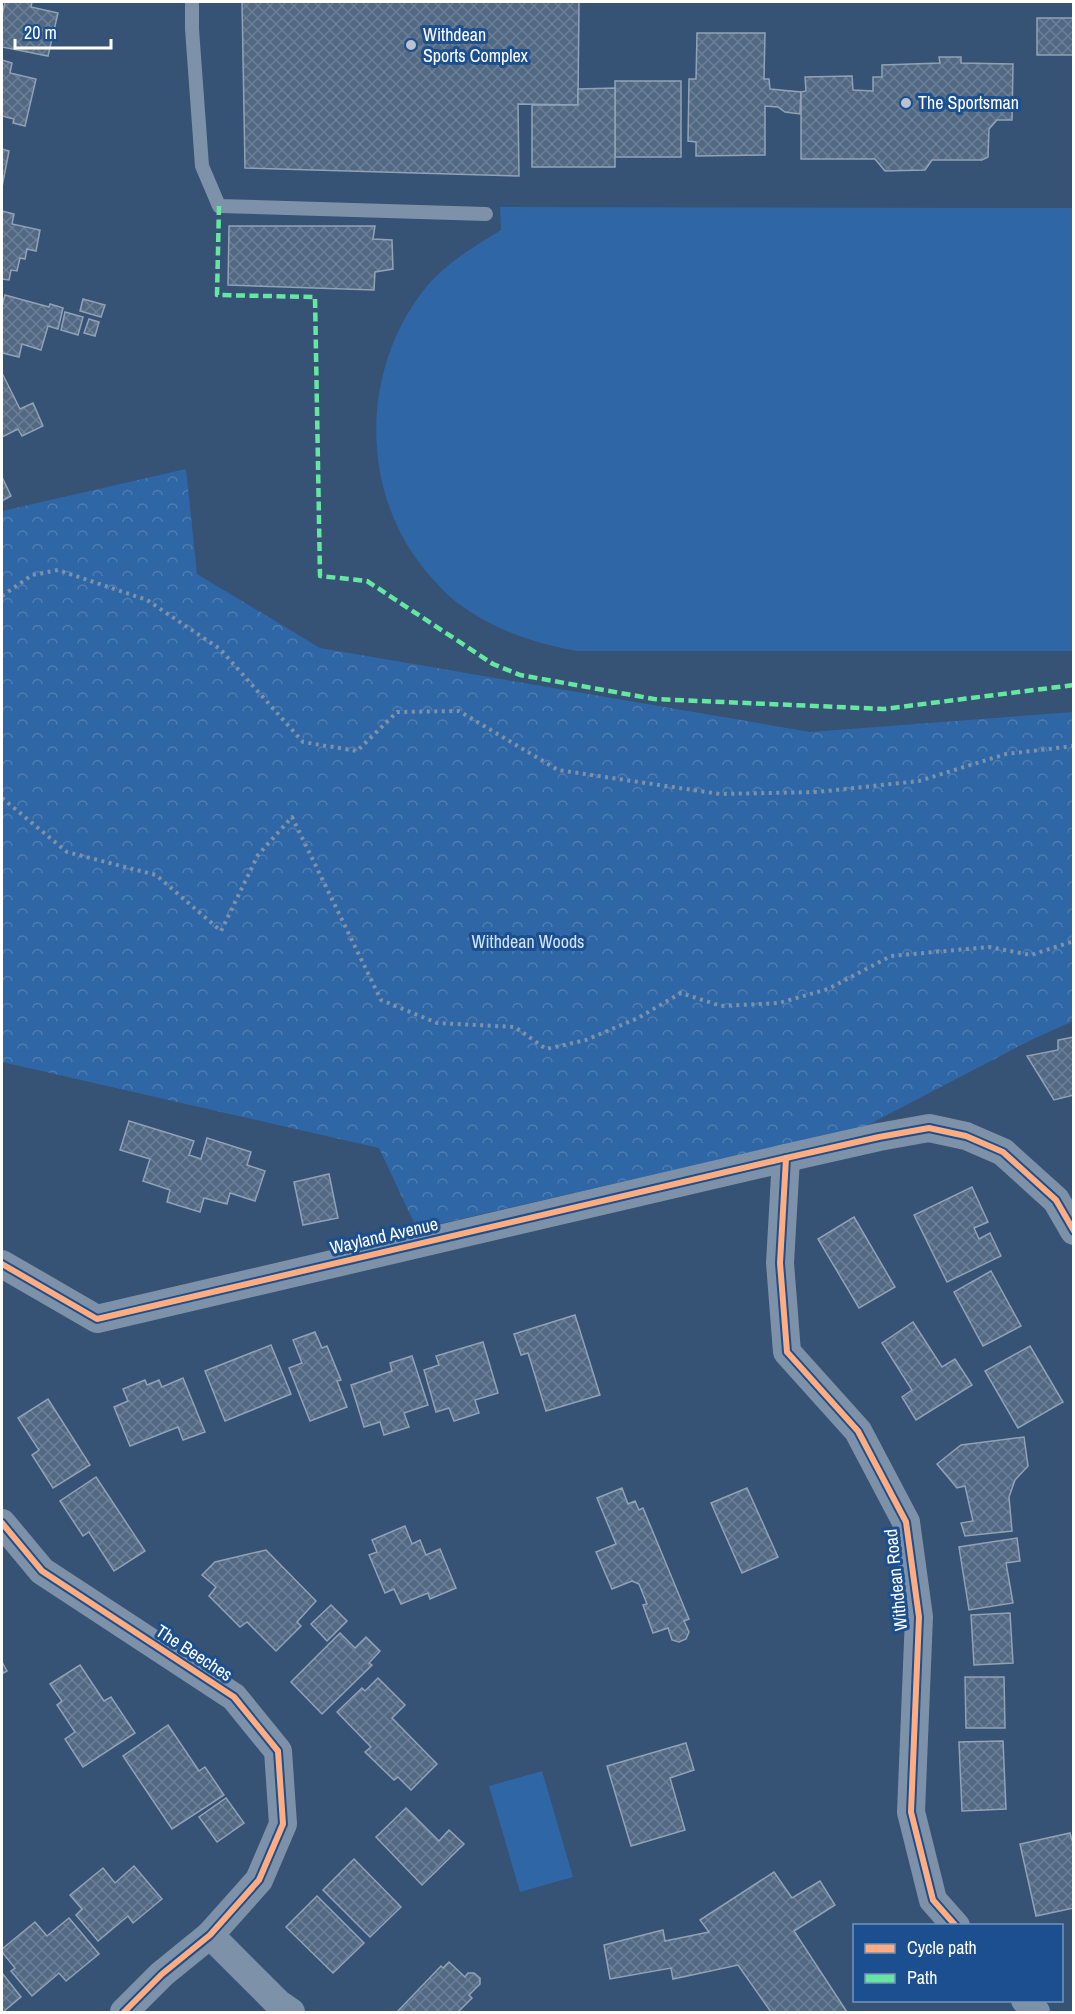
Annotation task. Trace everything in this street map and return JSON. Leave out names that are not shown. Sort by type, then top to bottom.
[{"type":"street","points":[[786,1158],[929,1128],[966,1136],[1003,1152],[1056,1200],[1074,1231]]},
{"type":"street","name":"Wayland Avenue","points":[[2,1264],[97,1318],[786,1158]]},
{"type":"street","name":"Withdean Road","points":[[786,1158],[780,1263],[787,1352],[858,1431],[906,1522],[919,1617],[911,1812],[933,1900],[954,1924]]},
{"type":"street","name":"The Beeches","points":[[2,1523],[42,1571],[234,1697],[278,1751],[283,1824],[260,1880],[210,1935],[162,1974],[124,2013]]},
{"type":"street","points":[[210,1935],[278,2003],[291,2013]]},
{"type":"lane","points":[[192,2],[202,166],[219,206],[486,214]]},
{"type":"path","points":[[2,596],[32,575],[58,570],[147,600],[220,649],[303,742],[357,751],[397,712],[459,711],[558,770],[720,794],[817,792],[919,781],[1005,754],[1074,746]]},
{"type":"path","points":[[2,798],[67,852],[156,875],[221,931],[258,855],[292,817],[381,1000],[437,1023],[515,1027],[546,1049],[586,1040],[638,1018],[681,993],[721,1006],[779,1003],[828,989],[891,956],[989,947],[1031,955],[1074,941]]},
{"type":"green space","points":[[500,207],[1073,208],[1073,651],[576,651],[545,644],[500,628],[455,601],[430,576],[407,544],[390,510],[380,473],[376,435],[379,397],[387,359],[402,324],[423,291],[449,265],[501,230]]},
{"type":"green space","name":"Withdean Woods","points":[[186,469],[197,574],[320,648],[810,732],[1073,712],[1073,1021],[1029,1041],[866,1126],[417,1229],[379,1148],[2,1062],[2,511]]},
{"type":"green space","points":[[542,1771],[573,1877],[520,1892],[489,1786]]},
{"type":"building","points":[[5,2],[32,2],[31,7],[58,13],[48,56],[2,47],[2,16]]},
{"type":"building","name":"Withdean Sports Complex","points":[[242,2],[579,2],[578,105],[518,104],[519,176],[245,168]]},
{"type":"building","points":[[1037,18],[1074,18],[1074,55],[1037,55]]},
{"type":"building","points":[[697,33],[765,33],[764,79],[769,79],[770,89],[801,92],[800,114],[785,112],[778,107],[765,106],[765,155],[696,156],[696,142],[688,141],[689,79],[696,79]]},
{"type":"building","name":"The Sportsman","points":[[939,57],[961,57],[961,63],[1013,64],[1012,120],[997,120],[989,129],[988,157],[982,160],[932,160],[925,170],[885,171],[875,159],[801,159],[801,92],[806,91],[805,77],[852,76],[853,90],[873,91],[873,77],[882,77],[882,65],[940,63]]},
{"type":"building","points":[[2,60],[12,63],[10,73],[36,79],[25,126],[13,123],[14,119],[2,116]]},
{"type":"building","points":[[615,81],[681,81],[681,157],[615,157]]},
{"type":"building","points":[[615,88],[615,167],[532,167],[532,105],[578,105],[578,89]]},
{"type":"building","points":[[2,149],[9,151],[2,187]]},
{"type":"building","points":[[2,211],[14,214],[12,224],[40,230],[36,251],[27,249],[25,259],[20,258],[17,271],[11,270],[9,280],[2,279]]},
{"type":"building","points":[[229,226],[375,226],[373,239],[392,240],[393,269],[375,272],[374,290],[228,285]]},
{"type":"building","points":[[5,295],[49,307],[50,304],[63,308],[58,329],[48,326],[41,350],[22,344],[19,357],[2,353],[2,306]]},
{"type":"building","points":[[83,299],[105,305],[101,317],[80,311]]},
{"type":"building","points":[[65,312],[83,317],[78,335],[61,330]]},
{"type":"building","points":[[89,319],[99,322],[95,336],[84,333]]},
{"type":"building","points":[[2,373],[20,409],[33,403],[43,426],[22,436],[18,429],[2,437]]},
{"type":"building","points":[[2,477],[11,496],[2,501]]},
{"type":"building","points":[[1074,1037],[1074,1095],[1054,1100],[1027,1056],[1058,1050],[1058,1040]]},
{"type":"building","points":[[129,1121],[194,1141],[189,1155],[201,1159],[207,1138],[251,1152],[247,1165],[265,1171],[255,1201],[230,1193],[227,1204],[204,1198],[200,1212],[167,1202],[170,1190],[143,1181],[150,1159],[120,1150]]},
{"type":"building","points":[[329,1174],[338,1218],[303,1225],[294,1182]]},
{"type":"building","points":[[972,1187],[988,1222],[974,1228],[979,1239],[990,1233],[1001,1256],[947,1282],[914,1215]]},
{"type":"building","points":[[854,1217],[895,1287],[859,1308],[818,1239]]},
{"type":"building","points":[[991,1271],[1021,1326],[983,1346],[954,1292]]},
{"type":"building","points":[[575,1315],[600,1395],[546,1411],[528,1353],[521,1355],[514,1334]]},
{"type":"building","points":[[913,1322],[942,1367],[955,1359],[972,1385],[916,1420],[902,1397],[912,1390],[882,1343]]},
{"type":"building","points":[[315,1332],[322,1348],[327,1346],[341,1380],[337,1381],[347,1407],[310,1421],[289,1368],[302,1363],[293,1340]]},
{"type":"building","points":[[483,1342],[498,1393],[475,1400],[479,1413],[454,1421],[449,1408],[436,1412],[424,1370],[439,1365],[436,1356]]},
{"type":"building","points":[[271,1345],[291,1394],[225,1421],[205,1371]]},
{"type":"building","points":[[1030,1346],[1063,1402],[1018,1428],[985,1371]]},
{"type":"building","points":[[412,1356],[428,1405],[404,1413],[409,1427],[384,1435],[380,1422],[364,1427],[351,1385],[392,1371],[390,1363]]},
{"type":"building","points":[[183,1378],[205,1432],[183,1440],[178,1427],[130,1446],[114,1407],[128,1401],[123,1389],[145,1380],[147,1385],[159,1380],[162,1387]]},
{"type":"building","points":[[48,1399],[90,1465],[53,1488],[32,1455],[39,1450],[18,1418]]},
{"type":"building","points":[[1024,1437],[1028,1466],[1015,1480],[1009,1497],[1012,1531],[965,1536],[961,1523],[973,1521],[965,1486],[957,1488],[937,1464],[961,1445]]},
{"type":"building","points":[[96,1477],[145,1551],[114,1571],[89,1532],[83,1536],[60,1501]]},
{"type":"building","points":[[622,1488],[628,1504],[635,1501],[639,1510],[643,1508],[689,1619],[684,1621],[689,1632],[686,1639],[679,1642],[672,1640],[668,1628],[653,1633],[643,1605],[647,1604],[639,1584],[632,1581],[612,1589],[596,1552],[616,1544],[597,1498]]},
{"type":"building","points":[[747,1488],[778,1557],[742,1573],[711,1503]]},
{"type":"building","points":[[405,1526],[412,1544],[420,1540],[426,1555],[440,1549],[456,1588],[430,1599],[428,1593],[401,1604],[394,1589],[385,1593],[369,1555],[377,1552],[372,1540]]},
{"type":"building","points":[[1017,1538],[1020,1561],[1006,1563],[1013,1603],[969,1610],[959,1547]]},
{"type":"building","points":[[266,1550],[316,1601],[297,1622],[301,1626],[276,1651],[247,1622],[240,1627],[209,1596],[216,1587],[202,1575],[215,1562]]},
{"type":"building","points":[[331,1605],[347,1621],[327,1641],[311,1624]]},
{"type":"building","points":[[1010,1613],[1013,1663],[974,1665],[971,1615]]},
{"type":"building","points":[[340,1633],[355,1648],[366,1637],[380,1651],[369,1663],[372,1665],[322,1714],[291,1682]]},
{"type":"building","points":[[2,1662],[7,1671],[2,1674]]},
{"type":"building","points":[[80,1665],[104,1701],[111,1697],[135,1733],[83,1767],[65,1739],[75,1732],[57,1705],[62,1701],[50,1684]]},
{"type":"building","points":[[965,1677],[1004,1677],[1005,1728],[966,1728]]},
{"type":"building","points":[[378,1678],[405,1705],[392,1718],[437,1764],[411,1790],[398,1777],[394,1780],[365,1752],[371,1747],[337,1712],[362,1688],[365,1691]]},
{"type":"building","points":[[168,1725],[199,1771],[205,1767],[224,1795],[172,1829],[123,1756]]},
{"type":"building","points":[[1003,1741],[1006,1809],[962,1811],[959,1742]]},
{"type":"building","points":[[686,1743],[694,1770],[670,1778],[685,1830],[631,1846],[607,1766]]},
{"type":"building","points":[[226,1798],[244,1823],[217,1842],[199,1817]]},
{"type":"building","points":[[406,1808],[439,1841],[449,1830],[464,1844],[422,1885],[376,1837]]},
{"type":"building","points":[[1070,1833],[1074,1847],[1074,1908],[1036,1916],[1020,1844]]},
{"type":"building","points":[[354,1859],[401,1907],[370,1937],[323,1890]]},
{"type":"building","points":[[134,1866],[162,1899],[133,1923],[128,1916],[98,1941],[76,1915],[82,1909],[70,1895],[103,1868],[115,1883]]},
{"type":"building","points":[[774,1872],[792,1898],[820,1881],[835,1905],[794,1931],[847,2012],[771,2012],[738,1965],[673,1979],[671,1968],[610,1979],[604,1945],[663,1930],[665,1941],[709,1932],[700,1920]]},
{"type":"building","points":[[317,1896],[364,1943],[333,1973],[286,1927]]},
{"type":"building","points":[[69,1918],[99,1954],[66,1981],[59,1973],[32,1996],[11,1971],[15,1968],[2,1949],[35,1922],[47,1936]]},
{"type":"building","points":[[449,1962],[465,1977],[468,1973],[474,1973],[480,1978],[480,1984],[469,1995],[472,1998],[458,2012],[397,2012],[441,1966],[443,1968]]},
{"type":"building","points":[[2,1973],[21,1997],[3,2012],[2,2012]]},
{"type":"marked path","points":[[219,206],[217,295],[315,297],[320,576],[367,581],[493,664],[520,675],[654,699],[884,709],[1074,685]]},
{"type":"cycle path","points":[[2,1264],[97,1319],[786,1158],[929,1128],[966,1136],[1003,1152],[1056,1200],[1074,1231]]},
{"type":"cycle path","points":[[786,1158],[780,1263],[787,1352],[858,1431],[906,1522],[919,1617],[911,1812],[933,1900],[954,1924]]},
{"type":"cycle path","points":[[2,1523],[42,1571],[234,1697],[278,1751],[283,1824],[259,1880],[210,1935],[162,1974],[124,2012]]},
{"type":"place","name":"Withdean Sports Complex","points":[[411,45]]},
{"type":"place","name":"The Sportsman","points":[[906,103]]}]
